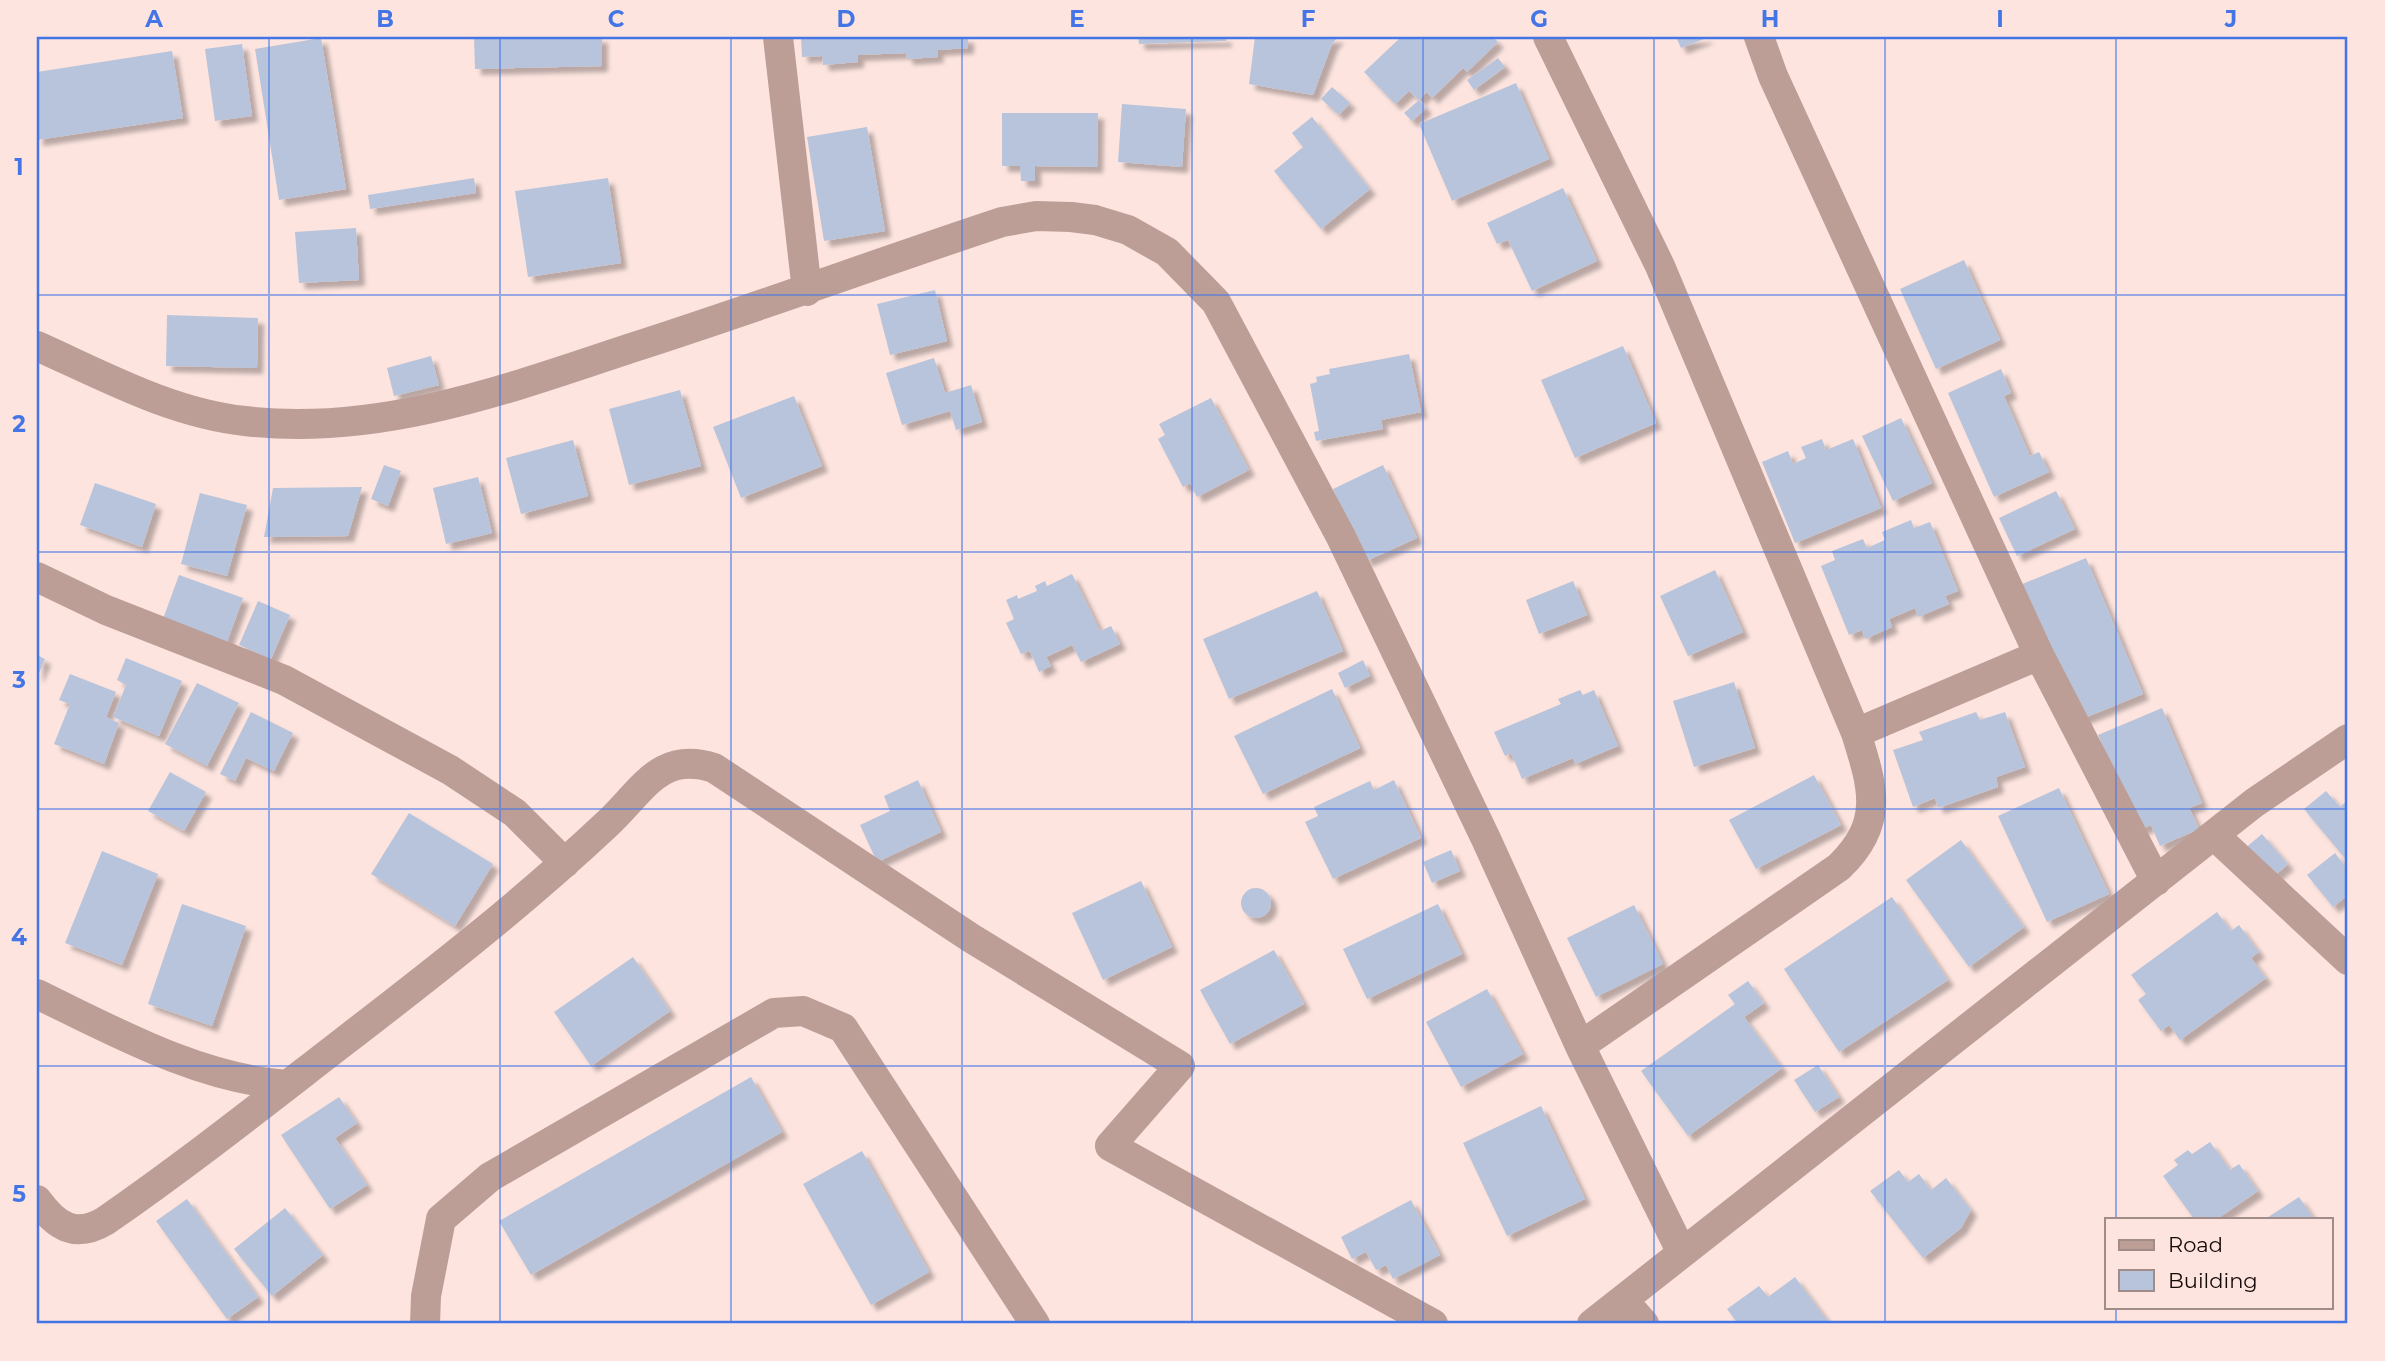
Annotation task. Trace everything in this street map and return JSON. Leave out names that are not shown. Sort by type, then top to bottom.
[{"type":"street","points":[[778,37],[807,291]]},
{"type":"street","points":[[1548,37],[1660,266],[1856,733],[1871,779],[1872,804],[1870,824],[1856,851],[1839,867],[1580,1046]]},
{"type":"street","points":[[1759,37],[1773,76],[2039,655],[2155,881]]},
{"type":"street","points":[[37,346],[171,405],[242,421],[305,426],[369,420],[502,391],[807,291],[1002,222],[1036,216],[1095,220],[1128,230],[1167,252],[1216,302],[1341,537],[1486,839],[1580,1046],[1682,1253]]},
{"type":"street","points":[[37,577],[106,610],[284,680],[450,770],[515,813],[565,863]]},
{"type":"street","points":[[1856,733],[2039,655]]},
{"type":"street","points":[[1592,1324],[2254,803],[2348,739]]},
{"type":"street","points":[[37,1200],[64,1229],[76,1231],[93,1228],[190,1162],[531,895],[650,778],[678,763],[697,763],[714,768],[971,938],[1180,1066],[1110,1146],[1433,1324]]},
{"type":"street","points":[[2215,836],[2348,960]]},
{"type":"street","points":[[37,994],[211,1072],[256,1083],[288,1085]]},
{"type":"street","points":[[425,1324],[426,1296],[441,1220],[490,1177],[774,1013],[803,1011],[843,1028],[1035,1324]]},
{"type":"street","points":[[1623,1300],[1644,1324]]},
{"type":"building","points":[[474,37],[602,37],[602,66],[475,69]]},
{"type":"building","points":[[801,37],[968,37],[968,48],[937,50],[938,57],[907,59],[906,53],[858,55],[858,62],[823,65],[822,56],[802,57]]},
{"type":"building","points":[[1138,37],[1226,37],[1226,41],[1139,44]]},
{"type":"building","points":[[1255,37],[1338,37],[1332,44],[1313,95],[1249,84]]},
{"type":"building","points":[[1401,37],[1493,37],[1498,42],[1467,72],[1463,68],[1432,98],[1427,92],[1419,100],[1409,91],[1395,104],[1364,72]]},
{"type":"building","points":[[1676,37],[1709,37],[1681,48]]},
{"type":"building","points":[[321,38],[346,189],[279,200],[255,49]]},
{"type":"building","points":[[242,44],[252,116],[215,121],[205,49]]},
{"type":"building","points":[[172,51],[183,118],[37,140],[37,72]]},
{"type":"building","points":[[1498,58],[1505,67],[1474,90],[1467,80]]},
{"type":"building","points":[[1516,83],[1549,159],[1452,201],[1419,124]]},
{"type":"building","points":[[1332,87],[1350,103],[1339,115],[1321,99]]},
{"type":"building","points":[[1419,100],[1426,108],[1412,121],[1404,113]]},
{"type":"building","points":[[1122,104],[1186,109],[1182,167],[1118,162]]},
{"type":"building","points":[[1002,113],[1098,113],[1097,167],[1035,166],[1035,181],[1021,181],[1020,166],[1002,166]]},
{"type":"building","points":[[1312,117],[1370,189],[1321,229],[1274,171],[1303,147],[1292,133]]},
{"type":"building","points":[[867,127],[885,231],[824,241],[807,137]]},
{"type":"building","points":[[474,178],[476,193],[370,209],[368,195]]},
{"type":"building","points":[[608,178],[621,263],[528,277],[515,191]]},
{"type":"building","points":[[1563,188],[1597,261],[1532,291],[1508,240],[1497,244],[1487,223]]},
{"type":"building","points":[[356,228],[359,280],[299,283],[295,232]]},
{"type":"building","points":[[1964,260],[2000,340],[1936,369],[1900,289]]},
{"type":"building","points":[[935,290],[947,341],[890,355],[877,304]]},
{"type":"building","points":[[167,315],[258,318],[257,368],[166,366]]},
{"type":"building","points":[[1623,346],[1656,423],[1575,458],[1541,380]]},
{"type":"building","points":[[1409,354],[1421,412],[1381,420],[1383,429],[1316,441],[1314,432],[1319,431],[1310,384],[1317,382],[1316,377],[1330,374],[1329,369]]},
{"type":"building","points":[[431,356],[439,385],[394,396],[387,368]]},
{"type":"building","points":[[934,358],[945,393],[971,385],[982,422],[956,430],[950,411],[902,425],[886,373]]},
{"type":"building","points":[[2001,369],[2011,393],[2004,396],[2030,456],[2039,452],[2049,472],[1994,497],[1948,393]]},
{"type":"building","points":[[680,390],[701,466],[629,485],[609,409]]},
{"type":"building","points":[[794,396],[822,466],[741,498],[713,427]]},
{"type":"building","points":[[1211,398],[1249,470],[1197,497],[1190,483],[1183,487],[1158,439],[1165,435],[1159,424]]},
{"type":"building","points":[[1901,418],[1932,483],[1893,501],[1862,436]]},
{"type":"building","points":[[1822,439],[1826,450],[1853,439],[1881,508],[1795,543],[1762,462],[1788,451],[1793,464],[1806,458],[1801,447]]},
{"type":"building","points":[[573,440],[588,496],[521,514],[506,458]]},
{"type":"building","points":[[384,465],[401,471],[388,506],[371,499]]},
{"type":"building","points":[[1383,465],[1417,538],[1366,561],[1333,489]]},
{"type":"building","points":[[478,477],[492,533],[446,544],[433,488]]},
{"type":"building","points":[[95,483],[156,504],[142,547],[80,525]]},
{"type":"building","points":[[362,487],[348,536],[264,537],[273,488]]},
{"type":"building","points":[[2056,491],[2075,529],[2017,556],[1999,518]]},
{"type":"building","points":[[200,493],[247,505],[227,576],[181,564]]},
{"type":"building","points":[[1911,520],[1914,528],[1930,522],[1958,591],[1945,596],[1949,604],[1918,617],[1915,608],[1889,619],[1892,627],[1865,639],[1862,630],[1849,635],[1821,566],[1835,560],[1832,551],[1863,539],[1867,548],[1885,540],[1882,532]]},
{"type":"building","points":[[2086,558],[2143,694],[2077,721],[2020,585]]},
{"type":"building","points":[[1715,570],[1743,632],[1688,656],[1660,596]]},
{"type":"building","points":[[1072,574],[1100,631],[1111,626],[1120,644],[1081,662],[1072,645],[1046,657],[1051,666],[1039,672],[1030,651],[1021,654],[1006,623],[1014,619],[1006,600],[1017,595],[1018,599],[1037,591],[1035,586],[1045,581],[1047,586]]},
{"type":"building","points":[[179,575],[243,598],[227,642],[163,619]]},
{"type":"building","points":[[1573,581],[1587,615],[1539,634],[1526,600]]},
{"type":"building","points":[[1317,591],[1343,651],[1229,699],[1203,639]]},
{"type":"building","points":[[258,601],[290,615],[271,659],[239,645]]},
{"type":"building","points":[[37,655],[45,659],[37,678]]},
{"type":"building","points":[[126,658],[182,681],[159,736],[113,717],[126,685],[117,680]]},
{"type":"building","points":[[1363,660],[1370,676],[1345,688],[1338,673]]},
{"type":"building","points":[[70,674],[116,692],[106,717],[119,723],[104,764],[54,744],[70,704],[59,700]]},
{"type":"building","points":[[1734,682],[1755,748],[1694,767],[1673,701]]},
{"type":"building","points":[[197,683],[239,703],[207,766],[165,744]]},
{"type":"building","points":[[1332,689],[1360,748],[1263,794],[1234,736]]},
{"type":"building","points":[[1580,690],[1583,695],[1594,690],[1618,746],[1575,764],[1573,758],[1522,779],[1511,753],[1505,756],[1494,732],[1561,704],[1558,699]]},
{"type":"building","points":[[2162,708],[2202,803],[2189,808],[2199,829],[2160,846],[2151,825],[2139,830],[2098,735]]},
{"type":"building","points":[[251,712],[293,733],[274,771],[246,758],[235,781],[220,774]]},
{"type":"building","points":[[1976,712],[1980,720],[2005,712],[2025,767],[1996,777],[1998,787],[1938,808],[1935,798],[1913,807],[1893,750],[1923,740],[1919,732]]},
{"type":"building","points":[[170,772],[206,792],[184,831],[148,811]]},
{"type":"building","points":[[1814,775],[1841,825],[1756,869],[1729,820]]},
{"type":"building","points":[[918,780],[941,832],[877,862],[860,825],[890,811],[884,796]]},
{"type":"building","points":[[1394,780],[1421,838],[1333,879],[1305,822],[1318,816],[1314,807],[1370,781],[1374,790]]},
{"type":"building","points":[[2059,788],[2109,894],[2047,922],[1998,816]]},
{"type":"building","points":[[2326,791],[2340,807],[2348,800],[2348,862],[2304,809]]},
{"type":"building","points":[[409,813],[493,864],[455,926],[371,874]]},
{"type":"building","points":[[2262,834],[2288,864],[2270,880],[2244,849]]},
{"type":"building","points":[[1961,840],[2024,927],[1969,967],[1906,880]]},
{"type":"building","points":[[1451,850],[1460,871],[1432,883],[1423,862]]},
{"type":"building","points":[[102,851],[158,874],[122,965],[65,943]]},
{"type":"building","points":[[2335,853],[2348,870],[2348,895],[2333,907],[2307,875]]},
{"type":"building","points":[[1141,881],[1172,947],[1103,980],[1072,913]]},
{"type":"building","points":[[1256,888],[1267,892],[1271,903],[1267,914],[1256,918],[1245,914],[1241,903],[1245,892]]},
{"type":"building","points":[[1892,897],[1948,980],[1839,1052],[1784,969]]},
{"type":"building","points":[[182,904],[246,926],[212,1026],[148,1004]]},
{"type":"building","points":[[1438,904],[1462,954],[1367,999],[1343,949]]},
{"type":"building","points":[[1634,905],[1663,964],[1596,997],[1567,938]]},
{"type":"building","points":[[2217,912],[2231,931],[2239,925],[2259,952],[2251,958],[2266,978],[2180,1040],[2169,1025],[2161,1031],[2138,1000],[2146,994],[2131,975]]},
{"type":"building","points":[[1274,950],[1304,1004],[1230,1044],[1200,990]]},
{"type":"building","points":[[633,957],[670,1011],[591,1066],[554,1012]]},
{"type":"building","points":[[1748,981],[1764,1003],[1744,1017],[1782,1068],[1688,1136],[1641,1071],[1735,1004],[1728,995]]},
{"type":"building","points":[[1487,989],[1523,1054],[1461,1087],[1426,1022]]},
{"type":"building","points":[[1818,1065],[1839,1097],[1815,1112],[1794,1080]]},
{"type":"building","points":[[751,1077],[782,1132],[531,1275],[499,1221]]},
{"type":"building","points":[[339,1097],[357,1123],[335,1138],[367,1185],[330,1209],[281,1135]]},
{"type":"building","points":[[1541,1106],[1585,1199],[1507,1236],[1463,1143]]},
{"type":"building","points":[[2210,1142],[2230,1170],[2239,1164],[2258,1191],[2218,1218],[2193,1218],[2163,1176],[2178,1165],[2174,1160],[2188,1150],[2192,1154]]},
{"type":"building","points":[[862,1151],[929,1272],[871,1305],[803,1184]]},
{"type":"building","points":[[1899,1170],[1908,1182],[1919,1174],[1931,1190],[1946,1178],[1971,1210],[1961,1228],[1923,1258],[1870,1191]]},
{"type":"building","points":[[2299,1197],[2313,1218],[2267,1218]]},
{"type":"building","points":[[187,1199],[258,1297],[227,1319],[156,1221]]},
{"type":"building","points":[[1411,1200],[1440,1255],[1393,1279],[1386,1265],[1376,1270],[1366,1252],[1352,1259],[1341,1237]]},
{"type":"building","points":[[285,1208],[323,1255],[272,1296],[234,1249]]},
{"type":"building","points":[[1795,1277],[1830,1324],[1731,1324],[1736,1321],[1727,1309],[1759,1286],[1768,1297]]}]
